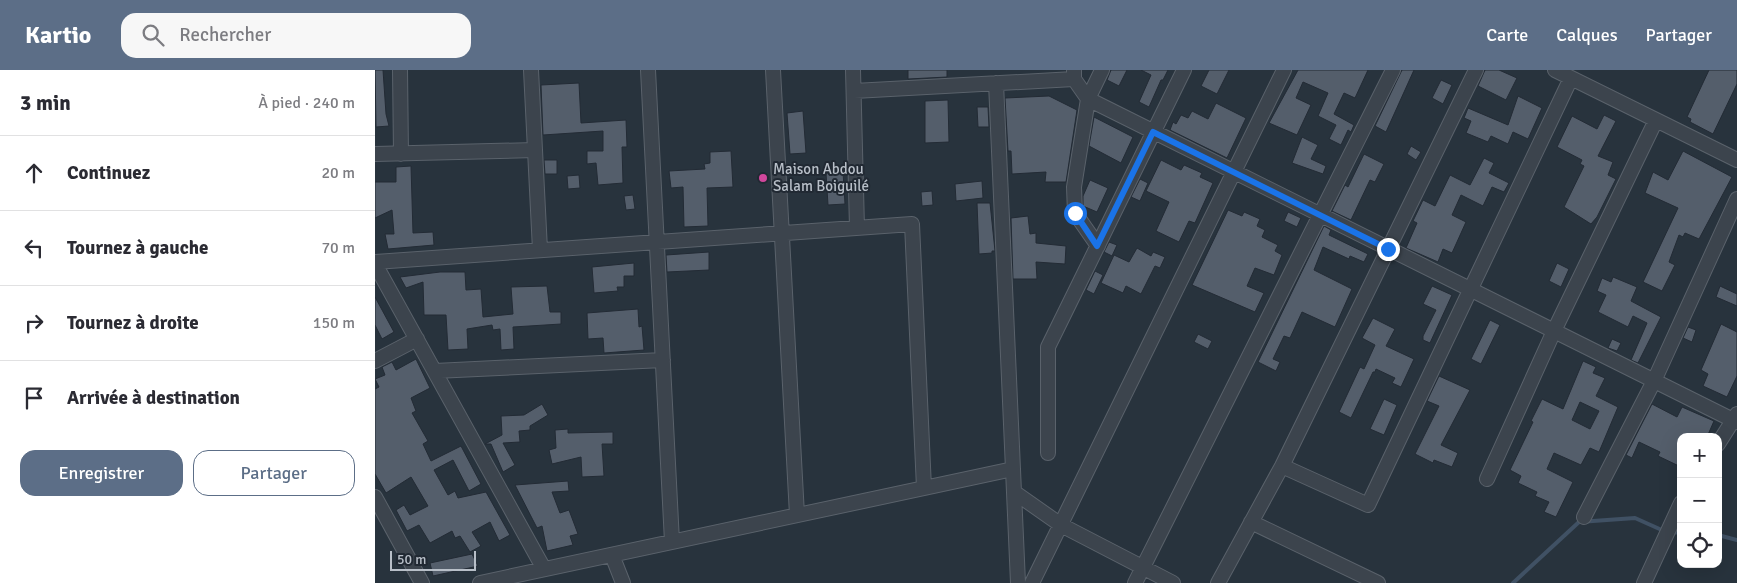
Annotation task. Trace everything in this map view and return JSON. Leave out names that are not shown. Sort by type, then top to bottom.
[{"type":"street","points":[[400,70],[401,154]]},
{"type":"street","points":[[531,70],[540,250]]},
{"type":"street","points":[[648,70],[672,542]]},
{"type":"street","points":[[773,70],[797,515]]},
{"type":"street","points":[[853,70],[857,228]]},
{"type":"street","points":[[1097,246],[1075,213],[1074,186],[1088,99],[1102,70]]},
{"type":"street","points":[[1048,453],[1048,346],[1184,70]]},
{"type":"street","points":[[1032,583],[1284,70]]},
{"type":"street","points":[[1135,583],[1393,70]]},
{"type":"street","points":[[1218,583],[1282,466],[1476,70]]},
{"type":"street","points":[[1555,70],[1737,160]]},
{"type":"street","points":[[854,91],[996,83],[1074,75],[1088,99],[1654,381],[1736,419],[1722,438]]},
{"type":"street","points":[[1282,466],[1368,505],[1571,78]]},
{"type":"street","points":[[996,83],[1018,583]]},
{"type":"street","points":[[1487,478],[1554,331],[1656,120]]},
{"type":"street","points":[[375,154],[535,150]]},
{"type":"street","points":[[1584,517],[1654,381],[1737,199]]},
{"type":"street","points":[[544,569],[375,263],[912,224],[924,488]]},
{"type":"street","points":[[375,361],[417,338]]},
{"type":"street","points":[[435,371],[663,360]]},
{"type":"street","points":[[479,583],[1013,469]]},
{"type":"street","points":[[1014,492],[1061,525],[1173,583]]},
{"type":"street","points":[[375,496],[422,583]]},
{"type":"street","points":[[1644,583],[1677,512]]},
{"type":"street","points":[[1251,522],[1378,583]]},
{"type":"street","points":[[612,555],[623,583]]},
{"type":"building","points":[[375,70],[383,70],[386,114],[389,126],[376,127]]},
{"type":"building","points":[[908,70],[947,70],[947,77],[908,79]]},
{"type":"building","points":[[1111,70],[1127,70],[1119,86],[1107,80]]},
{"type":"building","points":[[1141,70],[1168,70],[1163,80],[1161,80],[1149,107],[1139,102],[1151,75]]},
{"type":"building","points":[[1209,70],[1229,70],[1217,94],[1201,86]]},
{"type":"building","points":[[1298,70],[1368,70],[1355,98],[1344,93],[1334,114],[1354,125],[1351,132],[1348,130],[1341,145],[1329,139],[1336,125],[1318,116],[1328,93],[1303,82],[1296,98],[1311,105],[1297,135],[1269,123]]},
{"type":"building","points":[[1402,70],[1414,70],[1386,132],[1375,126]]},
{"type":"building","points":[[1485,70],[1499,70],[1517,78],[1506,100],[1478,86]]},
{"type":"building","points":[[1709,70],[1737,70],[1737,84],[1713,134],[1690,122],[1691,119],[1687,117]]},
{"type":"building","points":[[1441,80],[1452,85],[1443,104],[1432,98]]},
{"type":"building","points":[[579,83],[581,123],[626,120],[627,147],[622,147],[623,183],[598,185],[596,163],[587,164],[587,151],[603,151],[603,131],[543,135],[541,85]]},
{"type":"building","points":[[1049,96],[1077,110],[1066,182],[1045,182],[1046,172],[1012,174],[1011,151],[1008,151],[1005,98]]},
{"type":"building","points":[[1518,96],[1542,108],[1528,139],[1513,132],[1508,144],[1491,136],[1488,142],[1466,133],[1471,121],[1464,118],[1468,108],[1508,125]]},
{"type":"building","points":[[948,100],[949,142],[925,143],[925,101]]},
{"type":"building","points":[[1216,103],[1246,118],[1227,158],[1170,130],[1173,122],[1176,124],[1181,115],[1188,118],[1192,111],[1208,119]]},
{"type":"building","points":[[977,107],[988,107],[989,127],[978,127]]},
{"type":"building","points":[[803,111],[806,153],[790,154],[787,113]]},
{"type":"building","points":[[1604,115],[1616,121],[1598,156],[1613,162],[1608,175],[1616,179],[1597,217],[1591,224],[1564,207],[1584,166],[1580,164],[1582,160],[1557,147],[1572,116],[1597,129]]},
{"type":"building","points":[[1094,117],[1133,137],[1121,163],[1089,146]]},
{"type":"building","points":[[1302,137],[1318,145],[1311,159],[1326,166],[1323,174],[1292,163]]},
{"type":"building","points":[[1411,146],[1421,152],[1416,160],[1407,154]]},
{"type":"building","points":[[731,151],[733,187],[707,188],[708,226],[684,227],[683,187],[671,188],[669,171],[705,169],[704,164],[710,163],[710,152]]},
{"type":"building","points":[[1683,151],[1732,177],[1699,239],[1685,233],[1683,237],[1679,235],[1669,262],[1675,265],[1662,291],[1643,282],[1678,208],[1645,193],[1653,172],[1668,180]]},
{"type":"building","points":[[1364,154],[1384,164],[1375,182],[1370,180],[1351,220],[1332,211],[1345,185],[1348,187]]},
{"type":"building","points":[[1484,158],[1494,163],[1489,173],[1509,183],[1504,192],[1492,187],[1483,206],[1461,195],[1452,215],[1466,222],[1452,253],[1443,249],[1438,262],[1406,248],[1417,223],[1413,221],[1423,200],[1435,206],[1450,175],[1470,185]]},
{"type":"building","points":[[544,160],[557,160],[557,174],[545,174]]},
{"type":"building","points":[[1161,160],[1181,170],[1184,165],[1202,173],[1200,177],[1213,183],[1195,223],[1189,221],[1179,242],[1156,231],[1169,202],[1146,191]]},
{"type":"building","points":[[411,166],[413,233],[433,232],[434,245],[388,249],[385,234],[394,234],[392,210],[375,218],[375,182],[396,182],[396,167]]},
{"type":"building","points":[[843,172],[845,204],[828,205],[826,173]]},
{"type":"building","points":[[579,175],[580,188],[568,189],[567,176]]},
{"type":"building","points":[[1140,179],[1148,183],[1140,201],[1131,197]]},
{"type":"building","points":[[1090,180],[1108,188],[1097,212],[1083,206],[1083,196]]},
{"type":"building","points":[[982,181],[983,198],[956,201],[955,184]]},
{"type":"building","points":[[932,191],[933,205],[922,206],[921,192]]},
{"type":"building","points":[[633,195],[635,209],[626,210],[624,196]]},
{"type":"building","points":[[977,203],[990,203],[995,251],[992,251],[992,253],[979,254]]},
{"type":"building","points":[[1228,210],[1242,216],[1244,212],[1260,219],[1257,226],[1265,230],[1262,237],[1278,245],[1275,251],[1282,255],[1274,275],[1255,268],[1247,286],[1264,293],[1255,312],[1192,285]]},
{"type":"building","points":[[1288,212],[1301,218],[1297,227],[1284,221]]},
{"type":"building","points":[[1028,216],[1030,234],[1036,233],[1036,243],[1066,246],[1065,264],[1036,262],[1037,279],[1013,279],[1011,218]]},
{"type":"building","points":[[1324,226],[1331,230],[1329,235],[1368,254],[1364,262],[1350,256],[1349,259],[1323,247],[1314,270],[1352,289],[1335,327],[1302,312],[1290,338],[1284,336],[1273,359],[1280,362],[1276,371],[1258,362]]},
{"type":"building","points":[[1109,242],[1117,245],[1112,256],[1104,252]]},
{"type":"building","points":[[1137,248],[1151,256],[1153,252],[1165,257],[1160,268],[1155,266],[1141,294],[1126,286],[1123,293],[1101,283],[1114,255],[1129,262]]},
{"type":"building","points":[[709,252],[709,270],[667,272],[666,255]]},
{"type":"building","points":[[634,263],[634,276],[624,276],[624,287],[617,287],[618,291],[594,293],[592,267]]},
{"type":"building","points":[[1557,263],[1569,269],[1561,287],[1549,281]]},
{"type":"building","points":[[1095,271],[1103,275],[1094,294],[1086,290]]},
{"type":"building","points":[[440,272],[465,272],[466,290],[481,289],[483,317],[513,314],[511,287],[547,286],[550,312],[561,312],[561,324],[513,327],[514,349],[501,350],[500,329],[493,330],[492,325],[467,329],[468,349],[448,350],[446,315],[424,315],[423,282],[406,288],[400,277]]},
{"type":"building","points":[[1613,277],[1637,287],[1631,301],[1661,317],[1638,363],[1631,360],[1647,323],[1633,316],[1628,327],[1598,312],[1606,295],[1597,291],[1602,278],[1611,282]]},
{"type":"building","points":[[1432,286],[1452,295],[1430,343],[1423,340],[1423,336],[1436,310],[1423,304]]},
{"type":"building","points":[[1720,286],[1737,294],[1737,306],[1716,297]]},
{"type":"building","points":[[375,297],[394,332],[382,339],[375,325]]},
{"type":"building","points":[[638,309],[639,327],[642,326],[644,350],[604,353],[603,338],[588,339],[587,313]]},
{"type":"building","points":[[1373,318],[1395,329],[1386,346],[1414,359],[1401,387],[1392,383],[1395,378],[1376,369],[1351,418],[1339,412],[1360,367],[1364,369],[1375,345],[1362,338]]},
{"type":"building","points":[[1490,320],[1500,325],[1481,364],[1471,359]]},
{"type":"building","points":[[1721,324],[1737,332],[1737,376],[1727,397],[1703,386],[1708,374],[1701,370]]},
{"type":"building","points":[[1688,327],[1696,330],[1692,342],[1683,338]]},
{"type":"building","points":[[1198,334],[1212,341],[1208,349],[1194,342]]},
{"type":"building","points":[[1612,339],[1621,343],[1617,351],[1608,348]]},
{"type":"building","points":[[416,359],[430,388],[411,398],[416,411],[412,413],[428,441],[423,444],[431,461],[461,446],[481,484],[469,491],[453,460],[434,470],[448,495],[455,491],[458,498],[486,492],[510,535],[499,541],[490,522],[472,532],[481,546],[470,552],[460,536],[455,538],[452,531],[430,543],[419,525],[407,531],[396,510],[404,505],[410,515],[428,506],[411,477],[386,493],[375,474],[375,389],[379,387],[375,379],[385,375],[382,367],[392,362],[396,370]]},
{"type":"building","points":[[1583,361],[1596,367],[1593,373],[1605,378],[1596,396],[1618,407],[1599,452],[1590,448],[1581,465],[1554,453],[1547,469],[1573,482],[1556,517],[1544,512],[1549,502],[1535,496],[1537,492],[1518,483],[1521,476],[1510,470],[1542,399],[1563,409]],"holes":[[[1580,402],[1599,411],[1590,429],[1572,420]]]},
{"type":"building","points":[[1439,376],[1470,390],[1441,445],[1458,453],[1452,467],[1434,460],[1433,463],[1415,454],[1439,406],[1427,401]]},
{"type":"building","points":[[1384,399],[1397,405],[1384,435],[1370,429]]},
{"type":"building","points":[[542,404],[548,415],[530,426],[530,430],[519,431],[520,442],[503,443],[515,465],[503,472],[491,444],[485,444],[502,435],[501,416],[524,415]]},
{"type":"building","points":[[1652,404],[1677,417],[1682,407],[1714,421],[1709,433],[1677,433],[1677,465],[1658,456],[1660,452],[1639,442],[1632,458],[1626,455]]},
{"type":"building","points":[[568,429],[568,433],[613,432],[613,444],[602,444],[604,476],[582,477],[581,457],[552,464],[549,450],[556,448],[555,430]]},
{"type":"building","points":[[568,481],[569,491],[552,492],[560,513],[569,510],[578,534],[570,536],[573,545],[547,551],[542,526],[537,528],[515,485]]},
{"type":"building","points":[[472,554],[478,566],[433,576],[430,563]]},
{"type":"waterway","points":[[1513,583],[1579,522],[1635,518],[1664,531]]},
{"type":"waterway","points":[[1671,533],[1677,532]]},
{"type":"waterway","points":[[1722,536],[1737,540]]},
{"type":"place","name":"Maison Abdou Salam Boiguilé","points":[[763,178]]},
{"type":"route","points":[[1075,213],[1097,246],[1153,132],[1388,249]]}]
